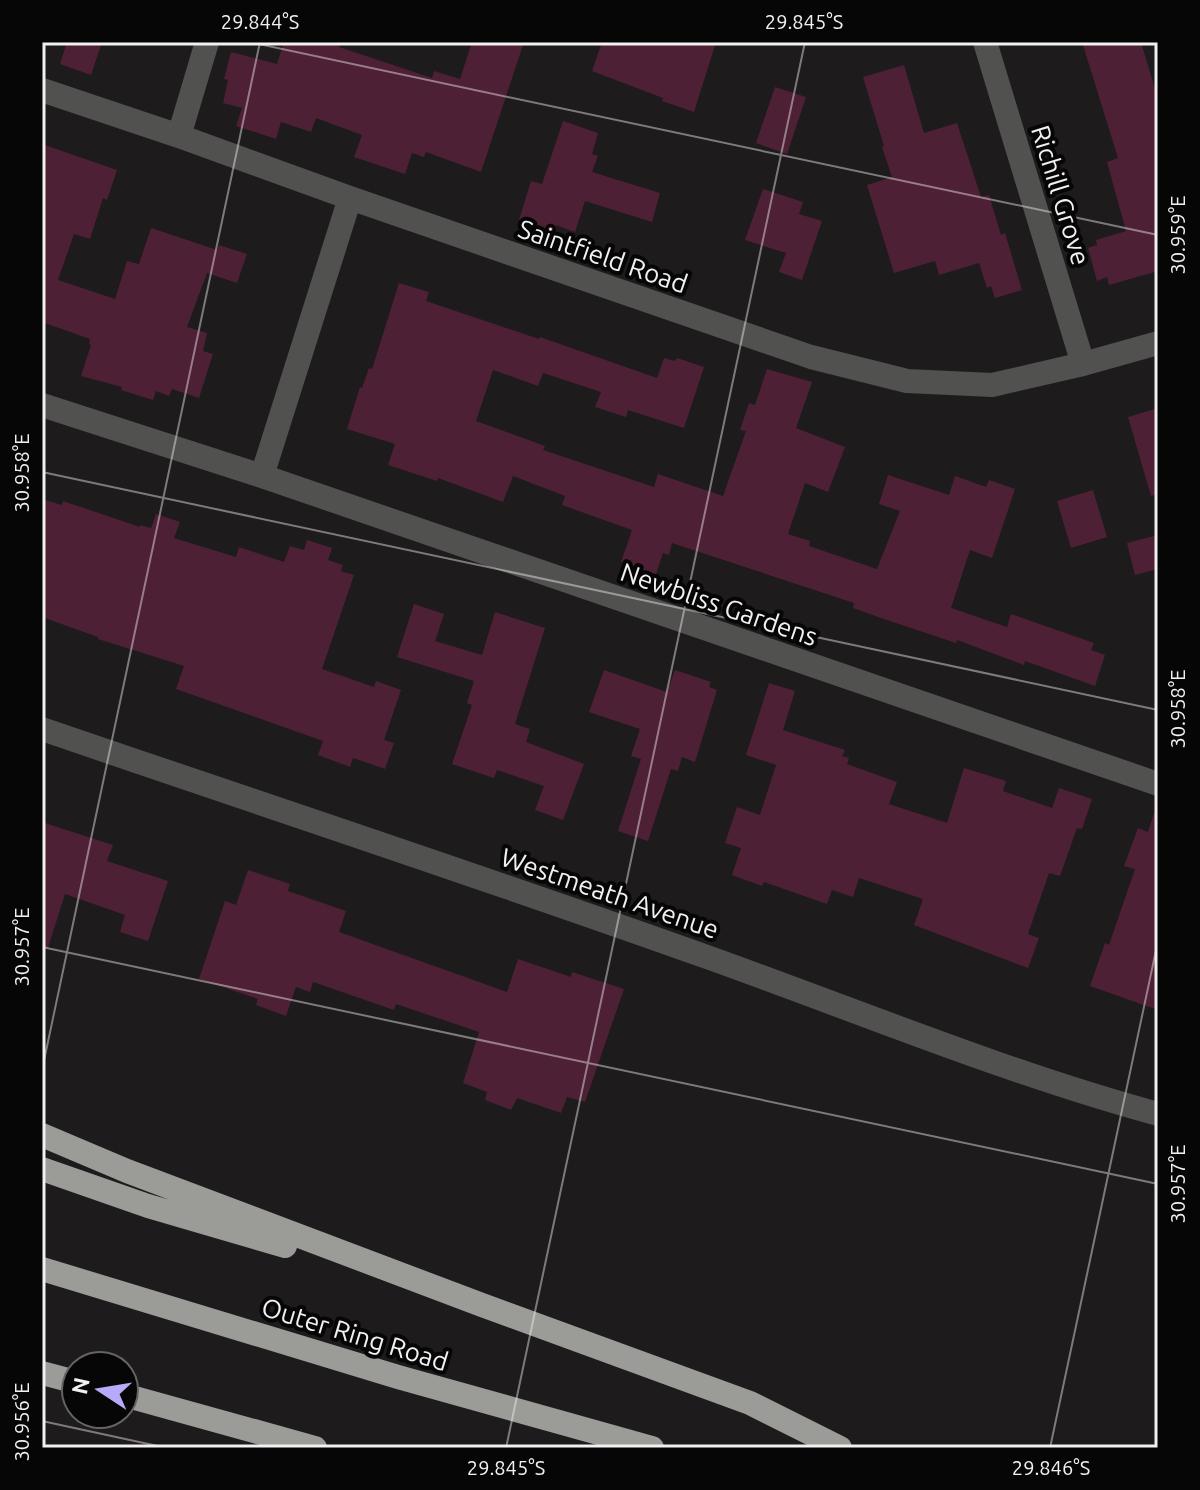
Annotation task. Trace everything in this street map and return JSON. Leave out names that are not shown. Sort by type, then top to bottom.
[{"type":"highway","points":[[42,1135],[127,1171],[750,1403],[840,1448]]},
{"type":"highway","points":[[42,1169],[148,1206],[482,1305]]},
{"type":"highway","name":"Outer Ring Road","points":[[42,1269],[398,1377],[652,1448]]},
{"type":"highway","points":[[140,1399],[315,1448]]},
{"type":"street","points":[[179,136],[207,42]]},
{"type":"street","name":"Richill Grove","points":[[985,42],[1083,364]]},
{"type":"street","name":"Saintfield Road","points":[[42,90],[811,357],[907,381],[992,385],[1158,343]]},
{"type":"street","points":[[262,476],[350,198]]},
{"type":"street","name":"Newbliss Gardens","points":[[42,405],[262,476],[1158,784]]},
{"type":"street","name":"Westmeath Avenue","points":[[42,729],[511,887],[994,1063],[1158,1114]]},
{"type":"building","points":[[67,42],[102,42],[91,75],[60,64]]},
{"type":"building","points":[[284,42],[341,42],[339,47],[432,78],[434,71],[460,79],[472,42],[524,42],[481,172],[426,152],[424,157],[412,153],[405,174],[354,157],[362,135],[316,118],[311,132],[281,122],[276,139],[236,126],[242,108],[223,103],[228,80],[224,79],[231,52],[277,64]]},
{"type":"building","points":[[602,42],[716,42],[694,112],[592,71]]},
{"type":"building","points":[[1082,42],[1141,42],[1158,99],[1158,271],[1109,285],[1107,277],[1097,281],[1088,248],[1097,245],[1096,240],[1126,231],[1107,162],[1118,158]]},
{"type":"building","points":[[904,65],[924,133],[957,123],[981,197],[989,195],[1001,235],[1005,233],[1022,290],[995,298],[991,286],[987,288],[979,263],[939,275],[935,261],[894,273],[867,185],[892,177],[863,77]]},
{"type":"building","points":[[775,87],[806,97],[787,154],[756,143]]},
{"type":"building","points":[[563,121],[598,133],[592,154],[598,156],[592,172],[660,193],[652,222],[585,201],[575,232],[556,225],[554,232],[519,220],[531,181],[542,184]]},
{"type":"building","points":[[42,144],[117,170],[107,200],[103,198],[90,239],[74,234],[58,280],[115,299],[127,261],[139,264],[151,228],[217,250],[219,245],[247,254],[237,283],[207,273],[187,327],[207,333],[203,351],[213,354],[199,398],[172,389],[169,396],[156,391],[153,400],[121,390],[122,387],[81,376],[90,339],[42,322]]},
{"type":"building","points":[[763,189],[803,202],[799,214],[822,221],[802,280],[779,272],[786,253],[745,240]]},
{"type":"building","points":[[399,283],[429,292],[426,301],[657,378],[664,358],[675,361],[677,358],[704,367],[684,428],[628,410],[626,417],[595,407],[601,392],[543,373],[538,386],[493,370],[476,421],[545,446],[543,450],[654,487],[658,474],[723,496],[746,431],[740,430],[749,403],[755,405],[767,369],[812,382],[796,428],[845,447],[828,492],[805,483],[788,534],[810,541],[809,546],[877,569],[900,511],[879,504],[888,475],[949,495],[955,476],[986,487],[989,480],[1015,489],[992,558],[970,550],[951,608],[1007,627],[1011,614],[1094,643],[1091,650],[1105,655],[1095,686],[1025,661],[1024,665],[957,640],[956,643],[881,618],[853,608],[854,603],[672,543],[669,555],[663,553],[656,574],[621,562],[632,530],[562,505],[565,496],[513,476],[503,502],[438,478],[437,481],[388,465],[395,444],[347,429],[360,387],[369,368],[372,369]]},
{"type":"building","points":[[1158,408],[1158,494],[1151,496],[1128,417]]},
{"type":"building","points":[[1093,490],[1107,537],[1071,548],[1057,501]]},
{"type":"building","points":[[42,499],[62,505],[63,501],[140,527],[151,528],[156,514],[180,522],[174,538],[236,557],[239,547],[284,562],[290,546],[304,550],[307,540],[332,548],[328,560],[343,565],[341,571],[354,575],[322,669],[374,687],[376,681],[401,690],[384,740],[394,743],[385,769],[353,758],[350,767],[318,755],[323,741],[176,689],[184,666],[98,639],[42,617]]},
{"type":"building","points":[[1158,535],[1158,569],[1135,575],[1127,543]]},
{"type":"building","points":[[414,604],[444,614],[435,641],[482,655],[495,612],[545,628],[515,724],[530,729],[526,742],[584,764],[563,820],[535,810],[544,786],[497,770],[494,778],[452,764],[472,705],[467,703],[474,681],[397,657]]},
{"type":"building","points":[[604,670],[667,692],[675,670],[711,682],[709,687],[717,690],[695,762],[682,757],[678,771],[671,769],[648,841],[618,831],[641,759],[631,756],[640,729],[589,712]]},
{"type":"building","points":[[769,683],[795,691],[783,730],[845,750],[842,756],[849,758],[847,764],[897,782],[889,804],[947,823],[964,768],[1006,781],[1003,791],[1052,808],[1059,788],[1092,799],[1082,829],[1077,828],[1060,876],[1049,873],[1028,934],[1039,938],[1028,968],[914,925],[923,899],[859,878],[853,897],[832,890],[827,904],[764,882],[762,886],[732,875],[741,848],[725,843],[737,807],[760,815],[776,765],[746,755]]},
{"type":"building","points":[[1154,813],[1158,814],[1158,1010],[1090,986],[1105,943],[1109,945],[1135,869],[1124,866],[1138,828],[1148,832]]},
{"type":"building","points":[[42,822],[113,845],[107,861],[168,881],[148,941],[120,932],[125,915],[65,894],[48,948],[42,948]]},
{"type":"building","points":[[248,870],[290,884],[288,891],[346,911],[339,932],[507,992],[518,959],[571,977],[572,972],[624,989],[585,1102],[567,1097],[561,1113],[517,1098],[511,1110],[485,1100],[487,1092],[463,1083],[479,1032],[396,1004],[394,1010],[313,982],[310,992],[296,987],[286,1016],[256,1005],[258,999],[199,979],[225,901],[236,905]]}]
